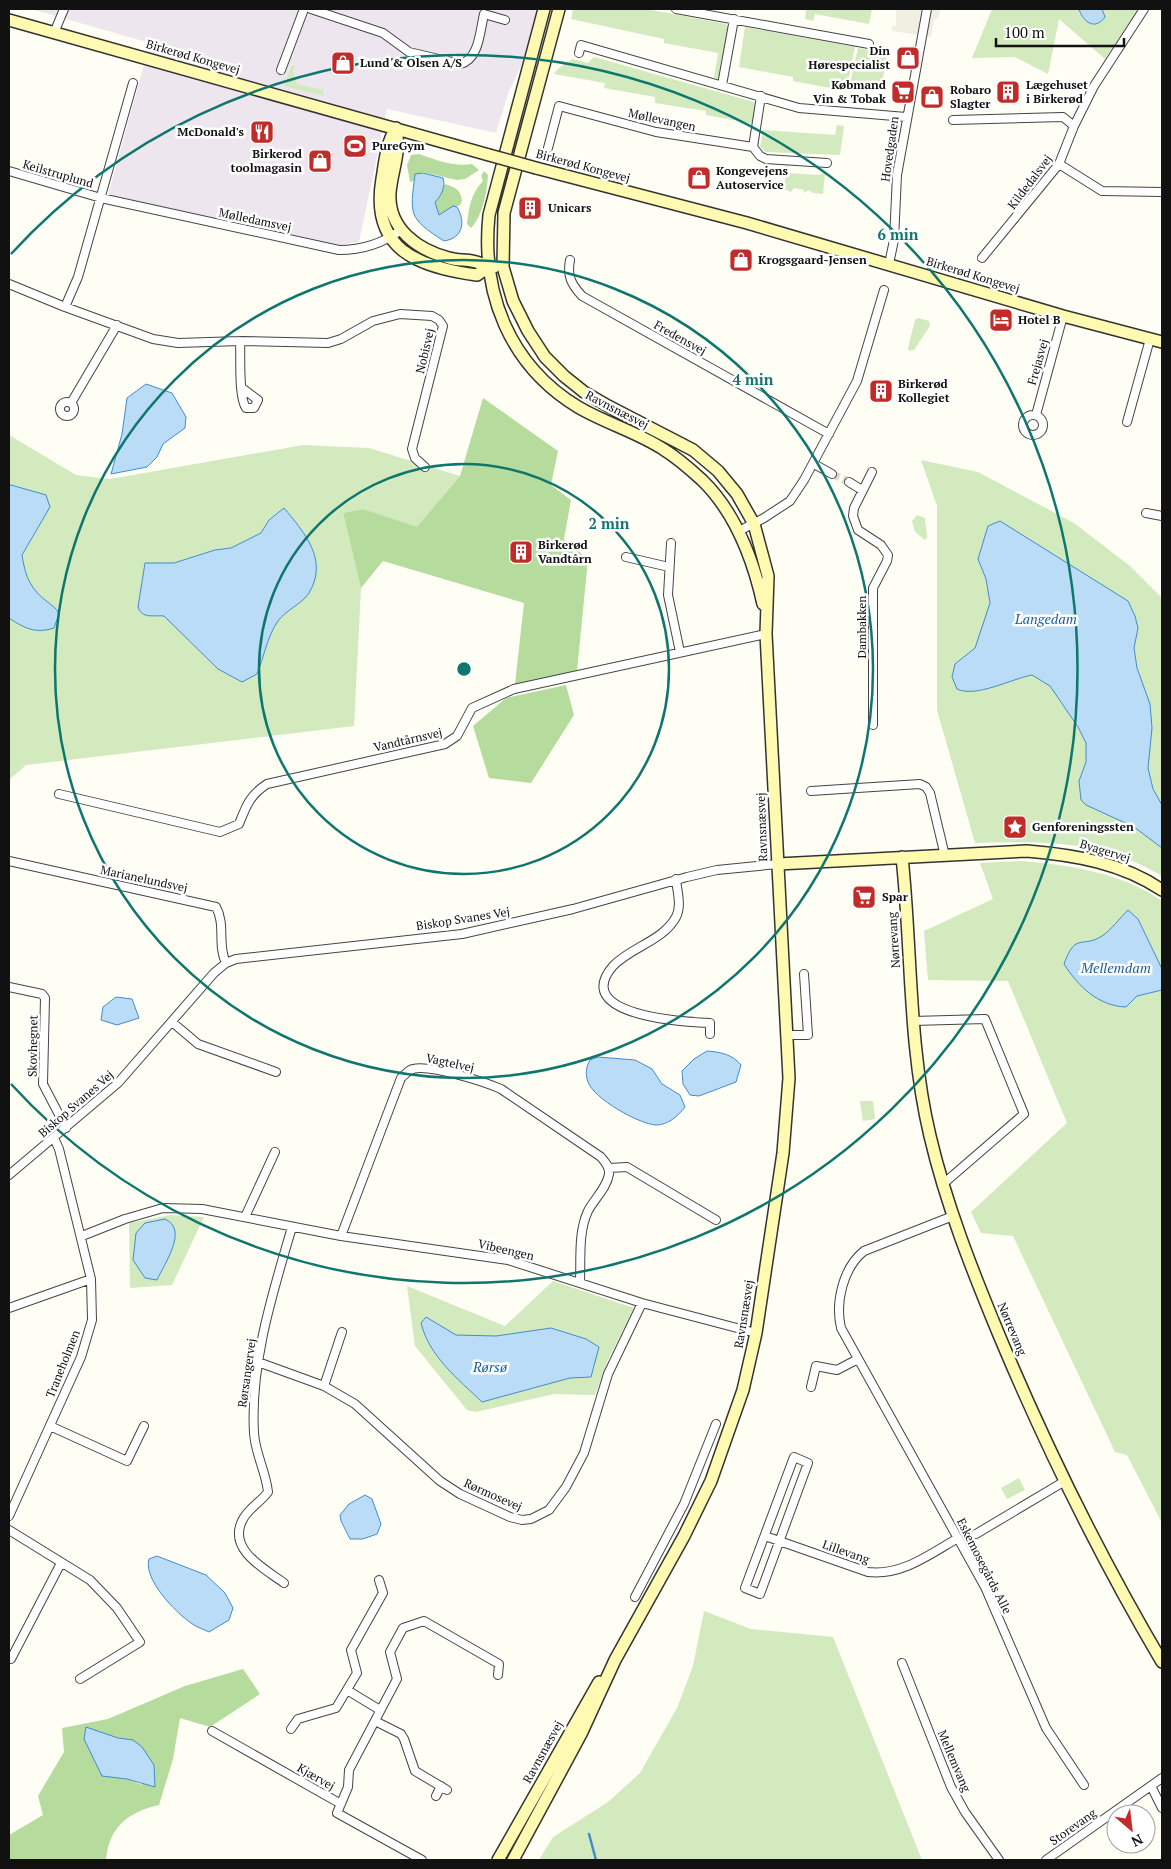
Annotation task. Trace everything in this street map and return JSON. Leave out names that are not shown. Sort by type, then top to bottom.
[{"type":"main road","name":"Ravnsnæsvej","points":[[544,9],[489,215],[487,238],[488,267],[499,312],[525,359],[546,382],[578,407],[663,449],[702,480],[739,531],[757,579],[766,618]]},
{"type":"main road","name":"Ravnsnæsvej","points":[[513,1860],[581,1734],[615,1660],[660,1580],[715,1472],[743,1390],[756,1332],[783,1153],[790,1078],[766,634],[768,576],[754,524],[737,494],[718,471],[693,450],[584,392],[545,357],[528,331],[513,301],[503,267],[504,212],[559,9]]},
{"type":"main road","name":"Birkerød Kongevej","points":[[9,20],[536,168],[746,223],[1063,316],[1162,342]]},
{"type":"main road","points":[[396,128],[388,142],[379,195],[381,217],[390,238],[404,253],[423,264],[477,275],[488,267]]},
{"type":"main road","points":[[396,128],[399,143],[390,193],[393,212],[401,230],[412,242],[428,252],[451,259],[475,261],[488,267],[503,267]]},
{"type":"main road","name":"Byagervej","points":[[778,864],[1027,851],[1067,854],[1126,871],[1162,890]]},
{"type":"main road","name":"Nørrevang","points":[[902,858],[913,1021],[921,1089],[930,1136],[943,1184],[1011,1364],[1065,1481],[1127,1601],[1162,1662]]},
{"type":"main road","name":"Ravnsnæsvej","points":[[498,1860],[596,1686],[615,1660]]},
{"type":"street","points":[[54,33],[64,9]]},
{"type":"street","points":[[281,70],[304,9]]},
{"type":"street","points":[[311,9],[383,33],[409,52],[460,64],[467,63],[473,57],[484,14],[505,20]]},
{"type":"street","points":[[676,9],[869,44]]},
{"type":"street","name":"Hovedgaden","points":[[889,264],[894,240],[897,175],[927,9]]},
{"type":"street","name":"Kildedalsvej","points":[[982,258],[1059,164],[1074,126],[1094,86],[1144,9]]},
{"type":"street","points":[[722,85],[734,19]]},
{"type":"street","points":[[579,53],[581,45],[816,110],[906,117]]},
{"type":"street","points":[[65,307],[78,277],[133,83]]},
{"type":"street","points":[[761,96],[753,148],[760,156],[827,164]]},
{"type":"street","name":"Møllevangen","points":[[548,148],[559,106],[656,132],[753,148]]},
{"type":"street","points":[[952,120],[1063,117],[1074,126]]},
{"type":"street","points":[[1059,164],[1102,191],[1162,192]]},
{"type":"street","name":"Keilstruplund","points":[[9,171],[101,198]]},
{"type":"street","name":"Mølledamsvej","points":[[101,198],[339,250],[356,250],[390,238],[401,230]]},
{"type":"street","name":"Fredensvej","points":[[570,260],[568,272],[572,284],[582,296],[829,434]]},
{"type":"street","name":"Nobisvej","points":[[9,284],[65,307],[153,339],[178,343],[240,341],[328,343],[388,315],[432,316],[439,320],[443,326],[412,449],[415,458],[425,468]]},
{"type":"street","points":[[739,531],[754,524],[790,501],[814,464],[857,381],[884,290]]},
{"type":"street","name":"Frejasvej","points":[[1036,415],[1063,316]]},
{"type":"street","points":[[71,403],[117,325]]},
{"type":"street","points":[[1128,422],[1150,339]]},
{"type":"street","points":[[240,341],[242,388]]},
{"type":"street","points":[[814,464],[832,474]]},
{"type":"street","name":"Dambakken","points":[[872,472],[854,508],[854,524],[864,536],[881,545],[888,555],[887,561],[873,588],[873,726]]},
{"type":"street","points":[[849,482],[862,490]]},
{"type":"street","points":[[1146,513],[1162,516]]},
{"type":"street","points":[[671,543],[668,595],[680,652]]},
{"type":"street","points":[[626,557],[669,567]]},
{"type":"street","name":"Vandtårnsvej","points":[[59,794],[220,832],[240,824],[248,801],[255,792],[266,784],[445,744],[457,736],[472,708],[514,689],[766,634]]},
{"type":"street","points":[[811,791],[920,784],[926,787],[930,793],[945,856]]},
{"type":"street","name":"Marianelundsvej","points":[[9,861],[216,907],[222,917],[221,953],[226,963]]},
{"type":"street","name":"Biskop Svanes Vej","points":[[9,1175],[118,1083],[214,972],[236,958],[462,934],[572,909],[676,879],[717,870],[778,864]]},
{"type":"street","points":[[676,879],[679,908],[677,916],[663,932],[614,965],[607,976],[604,986],[610,1001],[629,1011],[656,1018],[710,1023],[710,1034]]},
{"type":"street","points":[[788,1036],[808,1035],[804,974]]},
{"type":"street","name":"Skovhegnet","points":[[9,987],[42,994],[45,998],[44,1084],[66,1128]]},
{"type":"street","points":[[913,1021],[985,1019],[1024,1114],[943,1184]]},
{"type":"street","points":[[172,1022],[198,1044],[276,1072]]},
{"type":"street","name":"Vagtelvej","points":[[341,1236],[401,1078],[414,1068],[422,1067],[484,1082],[501,1090],[601,1157],[609,1168]]},
{"type":"street","name":"Traneholmen","points":[[9,1516],[50,1426],[87,1338],[92,1320],[91,1279],[82,1236],[59,1150],[54,1138]]},
{"type":"street","points":[[245,1217],[275,1152]]},
{"type":"street","points":[[580,1281],[584,1224],[588,1211],[607,1181],[609,1168],[627,1167],[716,1220]]},
{"type":"street","name":"Vibeengen","points":[[82,1236],[125,1219],[163,1208],[202,1209],[341,1236],[508,1260],[580,1281],[642,1303],[756,1332]]},
{"type":"street","name":"Eskemosegårds Alle","points":[[954,1216],[864,1251],[854,1260],[848,1269],[838,1313],[841,1328],[985,1588],[1046,1728],[1059,1751],[1084,1785]]},
{"type":"street","name":"Rørsangervej","points":[[284,1583],[247,1554],[241,1545],[238,1534],[241,1521],[268,1492],[254,1435],[253,1404],[258,1362],[292,1227]]},
{"type":"street","points":[[9,1308],[91,1279]]},
{"type":"street","name":"Rørmosevej","points":[[258,1362],[324,1386],[355,1404],[440,1481],[460,1494],[510,1517],[522,1520],[531,1519],[548,1510],[566,1487],[584,1452],[608,1374],[642,1303]]},
{"type":"street","points":[[324,1386],[342,1332]]},
{"type":"street","points":[[811,1387],[816,1366],[837,1370],[858,1359]]},
{"type":"street","points":[[635,1597],[684,1504],[716,1424]]},
{"type":"street","points":[[50,1426],[127,1461],[144,1426]]},
{"type":"street","points":[[794,1457],[808,1463],[779,1541],[760,1594],[745,1588],[794,1457]]},
{"type":"street","points":[[976,1534],[1065,1481]]},
{"type":"street","points":[[9,1530],[90,1580],[117,1608],[140,1642],[80,1679]]},
{"type":"street","name":"Lillevang","points":[[765,1536],[868,1572],[880,1574],[905,1568],[958,1538]]},
{"type":"street","points":[[11,1659],[61,1563]]},
{"type":"street","points":[[647,1572],[660,1580]]},
{"type":"street","points":[[292,1729],[298,1718],[336,1708],[347,1690],[357,1673],[351,1650],[383,1593],[380,1580]]},
{"type":"street","points":[[341,1804],[348,1787],[348,1770],[397,1679],[390,1652],[403,1628],[424,1621],[499,1664],[498,1675]]},
{"type":"street","name":"Mellemvang","points":[[902,1663],[951,1787],[965,1812],[999,1860]]},
{"type":"street","points":[[347,1690],[380,1710]]},
{"type":"street","points":[[374,1721],[400,1734],[404,1739],[415,1771],[444,1788],[436,1796]]},
{"type":"street","name":"Kjærvej","points":[[212,1731],[341,1804],[337,1813],[422,1860]]},
{"type":"street","name":"Storevang","points":[[1046,1860],[1162,1778]]},
{"type":"street","points":[[1151,1786],[1162,1808]]},
{"type":"shaded area","points":[[31,9],[537,9],[523,62],[509,91],[496,133],[387,109],[359,242],[341,245],[108,195],[150,43]]},
{"type":"shaded area","points":[[896,9],[940,9],[939,17],[934,20],[931,37],[892,31],[892,26],[896,26]]},
{"type":"green space","points":[[573,9],[646,9],[726,24],[729,28],[719,79],[714,78],[718,53],[664,43],[664,39],[571,19]]},
{"type":"green space","points":[[806,9],[872,9],[869,24],[815,14],[813,21],[805,19]]},
{"type":"green space","points":[[992,9],[1139,9],[1105,59],[1059,19],[1048,74],[1015,57],[972,58]]},
{"type":"green space","points":[[745,27],[855,47],[846,91],[793,81],[793,77],[739,67]]},
{"type":"green space","points":[[858,48],[887,53],[881,90],[849,88]]},
{"type":"green space","points":[[594,57],[754,102],[756,108],[754,124],[706,115],[706,111],[655,103],[655,97],[604,88],[605,83],[554,74],[572,59],[588,63]]},
{"type":"green space","points":[[292,65],[295,66],[293,71],[297,84],[322,90],[322,86],[324,96],[284,86]]},
{"type":"green space","points":[[837,125],[844,126],[840,155],[766,152],[760,147],[763,130],[835,135]]},
{"type":"green space","points":[[419,154],[452,164],[472,164],[479,170],[465,179],[457,180],[422,172],[416,180],[410,182],[407,165],[411,155]]},
{"type":"green space","points":[[786,166],[788,166],[788,173],[818,175],[825,173],[823,194],[813,193],[809,190],[803,193],[804,190],[794,188],[791,192],[784,189]]},
{"type":"green space","points":[[484,171],[488,175],[485,196],[479,217],[471,228],[467,224],[470,206],[473,196],[483,181],[481,176]]},
{"type":"green space","points":[[445,184],[457,190],[462,201],[460,205],[439,215],[436,202]]},
{"type":"green space","points":[[918,318],[929,321],[930,326],[914,350],[909,351],[908,348],[915,320]]},
{"type":"green space","points":[[483,398],[558,451],[551,485],[571,500],[564,539],[588,559],[577,671],[515,684],[524,603],[383,561],[361,588],[343,513],[363,509],[417,527],[460,476]]},
{"type":"green space","points":[[9,435],[76,475],[110,479],[303,445],[369,448],[460,476],[417,528],[363,509],[343,513],[361,588],[354,726],[26,765],[9,780]]},
{"type":"green space","points":[[921,460],[978,472],[1074,523],[1130,566],[1162,598],[1162,876],[1140,864],[1094,849],[1048,843],[975,843],[937,710],[937,506]]},
{"type":"green space","points":[[917,515],[925,518],[927,537],[925,540],[915,532],[912,521]]},
{"type":"green space","points":[[566,685],[574,715],[531,783],[489,778],[473,726],[506,698]]},
{"type":"green space","points":[[1020,861],[1076,868],[1112,877],[1146,891],[1162,901],[1162,1523],[1127,1455],[1115,1452],[1013,1236],[981,1233],[971,1212],[1067,1123],[1008,981],[928,980],[924,931],[993,899],[980,863]]},
{"type":"green space","points":[[860,1101],[873,1101],[875,1119],[863,1121]]},
{"type":"green space","points":[[171,1215],[204,1217],[172,1285],[130,1288],[129,1223]]},
{"type":"green space","points":[[553,1281],[634,1308],[608,1360],[595,1395],[554,1394],[476,1412],[467,1410],[415,1346],[407,1286],[505,1326]]},
{"type":"green space","points":[[1019,1478],[1025,1490],[1007,1499],[1001,1488]]},
{"type":"green space","points":[[704,1611],[751,1629],[833,1637],[922,1860],[539,1860],[553,1837],[608,1802],[640,1773],[677,1708],[693,1666]]},
{"type":"green space","points":[[243,1669],[260,1694],[210,1727],[180,1718],[173,1759],[159,1805],[138,1812],[122,1823],[111,1838],[106,1860],[9,1860],[9,1835],[43,1815],[38,1796],[64,1752],[62,1728],[108,1719],[185,1686]],"holes":[[[86,1728],[118,1738],[142,1785],[127,1779],[102,1775]]]},
{"type":"water","points":[[1079,9],[1102,9],[1105,17],[1093,24],[1083,18]]},
{"type":"water","points":[[423,173],[443,178],[442,191],[435,202],[439,215],[453,206],[457,207],[462,224],[459,233],[455,237],[444,241],[424,227],[414,214],[412,199],[415,174]]},
{"type":"water","points":[[146,384],[172,393],[186,417],[185,428],[163,444],[157,457],[147,467],[111,474],[122,434],[127,398]]},
{"type":"water","points":[[9,486],[46,495],[50,507],[22,555],[26,574],[31,585],[59,614],[54,628],[47,630],[30,629],[9,618]]},
{"type":"water","points":[[284,508],[312,547],[316,569],[314,581],[306,597],[285,614],[274,627],[257,674],[242,682],[218,669],[164,616],[148,616],[140,611],[138,607],[145,563],[174,563],[215,550],[231,548],[261,533],[269,520]]},
{"type":"water","name":"Langedam","points":[[1000,521],[1128,601],[1138,628],[1134,648],[1137,668],[1150,704],[1152,728],[1148,768],[1153,789],[1162,805],[1162,848],[1134,827],[1086,805],[1081,800],[1079,781],[1086,762],[1086,743],[1078,727],[1050,686],[1032,675],[984,690],[965,691],[957,689],[952,677],[955,664],[975,648],[990,603],[986,579],[978,559],[988,526]]},
{"type":"water","name":"Mellemdam","points":[[1128,910],[1138,919],[1162,969],[1162,990],[1137,996],[1126,1007],[1116,1006],[1098,999],[1082,987],[1064,964],[1068,954],[1076,944],[1095,940],[1102,936]]},
{"type":"water","points":[[116,997],[132,999],[139,1018],[117,1025],[101,1020],[103,1007]]},
{"type":"water","points":[[707,1051],[726,1054],[734,1058],[741,1065],[736,1082],[699,1096],[690,1095],[683,1084],[682,1071],[694,1059]]},
{"type":"water","points":[[598,1057],[635,1060],[652,1069],[662,1084],[680,1095],[685,1107],[679,1114],[660,1125],[648,1124],[618,1110],[599,1096],[588,1082],[586,1073],[590,1060]]},
{"type":"water","points":[[165,1219],[172,1224],[175,1231],[173,1248],[157,1280],[145,1278],[133,1260],[136,1233],[145,1223]]},
{"type":"water","name":"Rørsø","points":[[426,1317],[456,1335],[496,1336],[551,1328],[586,1339],[599,1347],[591,1377],[570,1378],[482,1402],[454,1376],[437,1356],[425,1335],[421,1323]]},
{"type":"water","points":[[365,1495],[372,1499],[381,1524],[377,1534],[363,1539],[350,1539],[340,1515],[349,1504]]},
{"type":"water","points":[[157,1556],[206,1575],[225,1593],[233,1608],[229,1620],[209,1632],[195,1626],[184,1618],[169,1603],[155,1585],[151,1576],[148,1567],[149,1559]]},
{"type":"water","points":[[86,1727],[118,1738],[133,1740],[142,1747],[154,1765],[155,1787],[127,1779],[102,1776],[84,1739]]},
{"type":"waterway","points":[[589,1834],[596,1860]]},
{"type":"tunnel","points":[[832,474],[849,482]]},
{"type":"place","name":"Din Hørespecialist","points":[[908,58]]},
{"type":"place","name":"Lund & Olsen A/S","points":[[343,63]]},
{"type":"place","name":"Købmand Vin & Tobak","points":[[903,92]]},
{"type":"place","name":"Lægehuset i Birkerød","points":[[1008,92]]},
{"type":"place","name":"Robaro Slagter","points":[[932,97]]},
{"type":"place","name":"McDonald's","points":[[262,132]]},
{"type":"place","name":"PureGym","points":[[355,146]]},
{"type":"place","name":"Birkerod toolmagasin","points":[[320,161]]},
{"type":"place","name":"Kongevejens Autoservice","points":[[699,178]]},
{"type":"place","name":"Unicars","points":[[530,208]]},
{"type":"place","name":"Krogsgaard-Jensen","points":[[741,260]]},
{"type":"place","name":"Hotel B","points":[[1001,320]]},
{"type":"place","name":"Birkerød Kollegiet","points":[[881,391]]},
{"type":"place","name":"Birkerød Vandtårn","points":[[521,552]]},
{"type":"place","name":"Genforeningssten","points":[[1015,827]]},
{"type":"place","name":"Spar","points":[[864,897]]}]
